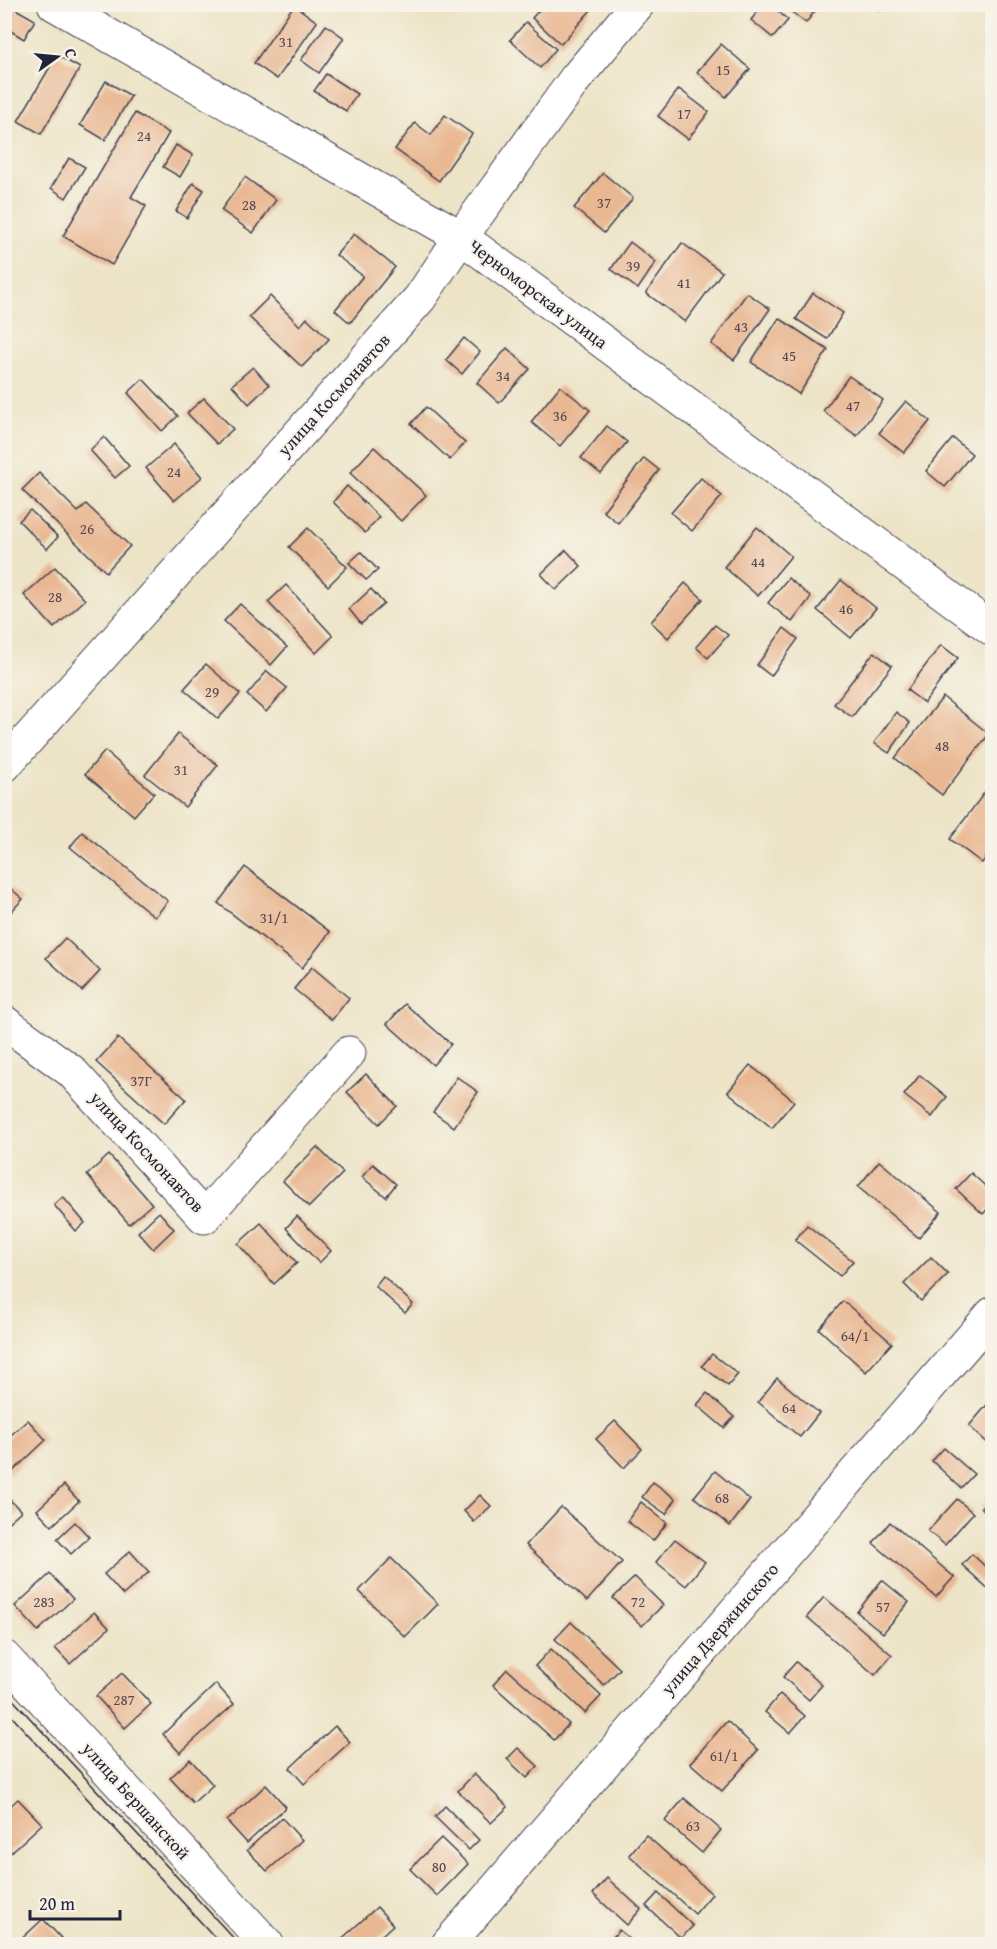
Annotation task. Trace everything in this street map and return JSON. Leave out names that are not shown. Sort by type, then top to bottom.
[{"type":"street","name":"Черноморская улица","points":[[54,4],[461,237],[993,629]]},
{"type":"street","name":"улица Космонавтов","points":[[4,766],[420,298],[461,237],[576,78],[638,4]]},
{"type":"street","name":"улица Космонавтов","points":[[4,1022],[71,1071],[204,1217],[349,1053]]},
{"type":"street","name":"улица Дзержинского","points":[[448,1944],[993,1314]]},
{"type":"street","name":"улица Бершанской","points":[[4,1657],[267,1944]]},
{"type":"building","points":[[7,4],[35,20],[24,39],[4,27],[4,9]]},
{"type":"building","points":[[545,4],[585,4],[591,10],[561,44],[532,18]]},
{"type":"building","points":[[764,4],[770,4],[788,20],[773,38],[751,20]]},
{"type":"building","points":[[781,4],[820,4],[806,23]]},
{"type":"building","points":[[871,4],[885,4],[881,11]]},
{"type":"building","points":[[294,5],[317,22],[277,79],[254,63]]},
{"type":"building","points":[[526,22],[556,49],[540,68],[510,40]]},
{"type":"building","points":[[326,25],[344,38],[319,73],[301,60]]},
{"type":"building","points":[[721,44],[750,69],[726,97],[697,72]]},
{"type":"building","points":[[57,55],[80,68],[41,134],[18,121]]},
{"type":"building","points":[[326,74],[357,94],[346,111],[314,91]]},
{"type":"building","points":[[106,81],[131,96],[105,140],[80,125]]},
{"type":"building","points":[[679,89],[709,112],[688,139],[658,116]]},
{"type":"building","points":[[135,113],[169,133],[131,197],[146,206],[112,265],[63,236]]},
{"type":"building","points":[[445,115],[472,134],[439,181],[395,149],[415,123],[431,135]]},
{"type":"building","points":[[176,145],[193,155],[180,177],[163,167]]},
{"type":"building","points":[[69,158],[85,167],[66,198],[51,188]]},
{"type":"building","points":[[603,173],[633,198],[604,233],[574,208]]},
{"type":"building","points":[[245,177],[276,200],[253,233],[221,210]]},
{"type":"building","points":[[193,183],[204,190],[187,218],[176,211]]},
{"type":"building","points":[[354,234],[395,267],[350,323],[335,310],[363,276],[336,255]]},
{"type":"building","points":[[630,242],[656,262],[638,289],[611,269]]},
{"type":"building","points":[[682,243],[722,272],[685,322],[646,293]]},
{"type":"building","points":[[747,293],[770,309],[734,360],[711,344]]},
{"type":"building","points":[[813,293],[843,313],[827,339],[796,319]]},
{"type":"building","points":[[270,296],[300,326],[307,318],[329,339],[302,367],[249,317]]},
{"type":"building","points":[[779,318],[828,350],[799,394],[751,362]]},
{"type":"building","points":[[464,338],[480,352],[462,374],[446,360]]},
{"type":"building","points":[[507,348],[530,369],[499,403],[477,383]]},
{"type":"building","points":[[253,367],[269,385],[249,404],[232,385]]},
{"type":"building","points":[[849,376],[883,400],[857,436],[823,411]]},
{"type":"building","points":[[143,379],[178,416],[162,431],[128,393]]},
{"type":"building","points":[[560,386],[590,410],[560,446],[531,422]]},
{"type":"building","points":[[204,398],[233,429],[217,444],[187,413]]},
{"type":"building","points":[[906,401],[930,421],[904,453],[879,433]]},
{"type":"building","points":[[426,407],[465,443],[450,460],[411,424]]},
{"type":"building","points":[[607,426],[627,442],[601,474],[581,458]]},
{"type":"building","points":[[104,437],[129,466],[115,478],[90,450]]},
{"type":"building","points":[[953,438],[972,454],[945,487],[926,471]]},
{"type":"building","points":[[174,444],[202,477],[174,501],[146,468]]},
{"type":"building","points":[[374,447],[426,495],[401,521],[350,473]]},
{"type":"building","points":[[644,458],[659,470],[618,523],[603,511]]},
{"type":"building","points":[[39,473],[78,512],[86,504],[130,546],[106,572],[22,490]]},
{"type":"building","points":[[701,478],[722,496],[692,531],[671,513]]},
{"type":"building","points":[[347,486],[379,517],[365,533],[333,502]]},
{"type":"building","points":[[30,510],[58,537],[47,549],[19,521]]},
{"type":"building","points":[[757,527],[791,556],[758,596],[724,567]]},
{"type":"building","points":[[308,528],[347,567],[328,586],[289,547]]},
{"type":"building","points":[[566,550],[581,566],[556,590],[541,574]]},
{"type":"building","points":[[361,552],[378,570],[366,580],[349,563]]},
{"type":"building","points":[[55,567],[85,600],[54,628],[24,595]]},
{"type":"building","points":[[788,578],[811,597],[792,622],[768,603]]},
{"type":"building","points":[[841,580],[876,608],[851,638],[817,610]]},
{"type":"building","points":[[685,583],[703,599],[668,638],[651,622]]},
{"type":"building","points":[[286,585],[333,636],[316,653],[268,602]]},
{"type":"building","points":[[371,589],[384,604],[361,624],[349,609]]},
{"type":"building","points":[[240,604],[287,647],[271,665],[224,621]]},
{"type":"building","points":[[715,625],[728,635],[708,658],[696,647]]},
{"type":"building","points":[[784,628],[798,639],[771,676],[757,665]]},
{"type":"building","points":[[941,645],[958,658],[924,703],[907,690]]},
{"type":"building","points":[[874,652],[892,666],[852,717],[834,704]]},
{"type":"building","points":[[206,664],[240,694],[218,719],[184,689]]},
{"type":"building","points":[[267,671],[287,688],[266,712],[247,695]]},
{"type":"building","points":[[943,697],[989,734],[942,795],[895,758]]},
{"type":"building","points":[[896,712],[910,723],[889,753],[874,743]]},
{"type":"building","points":[[178,734],[218,765],[185,807],[145,775]]},
{"type":"building","points":[[105,751],[154,793],[134,816],[85,774]]},
{"type":"building","points":[[987,789],[992,793],[992,849],[982,863],[950,839]]},
{"type":"building","points":[[82,832],[168,901],[155,917],[70,847]]},
{"type":"building","points":[[245,867],[330,932],[302,968],[218,903]]},
{"type":"building","points":[[4,883],[23,899],[6,917],[4,915]]},
{"type":"building","points":[[65,938],[100,971],[82,991],[46,958]]},
{"type":"building","points":[[312,967],[349,998],[332,1020],[294,989]]},
{"type":"building","points":[[405,1004],[451,1044],[433,1065],[387,1024]]},
{"type":"building","points":[[118,1038],[186,1099],[164,1124],[96,1062]]},
{"type":"building","points":[[750,1065],[794,1101],[772,1128],[728,1092]]},
{"type":"building","points":[[366,1074],[397,1106],[379,1124],[347,1092]]},
{"type":"building","points":[[920,1075],[947,1097],[932,1117],[904,1095]]},
{"type":"building","points":[[457,1077],[478,1092],[454,1127],[433,1112]]},
{"type":"building","points":[[317,1147],[343,1173],[309,1207],[283,1181]]},
{"type":"building","points":[[109,1155],[152,1204],[129,1224],[87,1175]]},
{"type":"building","points":[[879,1161],[941,1212],[919,1238],[858,1187]]},
{"type":"building","points":[[373,1164],[396,1184],[386,1197],[362,1177]]},
{"type":"building","points":[[971,1173],[992,1192],[992,1204],[983,1214],[956,1189]]},
{"type":"building","points":[[63,1197],[85,1223],[76,1231],[54,1205]]},
{"type":"building","points":[[159,1212],[174,1229],[153,1249],[138,1232]]},
{"type":"building","points":[[297,1216],[331,1251],[319,1263],[286,1228]]},
{"type":"building","points":[[261,1223],[297,1263],[274,1284],[238,1244]]},
{"type":"building","points":[[807,1225],[853,1261],[840,1276],[795,1240]]},
{"type":"building","points":[[931,1257],[948,1274],[921,1301],[904,1284]]},
{"type":"building","points":[[383,1276],[413,1304],[405,1313],[375,1286]]},
{"type":"building","points":[[843,1301],[892,1343],[866,1372],[819,1329]]},
{"type":"building","points":[[712,1354],[738,1374],[728,1386],[702,1366]]},
{"type":"building","points":[[777,1378],[819,1413],[800,1437],[758,1402]]},
{"type":"building","points":[[707,1393],[734,1417],[724,1428],[697,1405]]},
{"type":"building","points":[[992,1399],[992,1447],[969,1426]]},
{"type":"building","points":[[28,1420],[46,1440],[10,1474],[4,1468],[4,1441]]},
{"type":"building","points":[[615,1421],[642,1449],[624,1468],[596,1439]]},
{"type":"building","points":[[944,1448],[974,1474],[961,1488],[932,1461]]},
{"type":"building","points":[[715,1471],[750,1500],[730,1526],[694,1497]]},
{"type":"building","points":[[653,1482],[676,1499],[666,1514],[642,1497]]},
{"type":"building","points":[[64,1485],[79,1501],[52,1526],[37,1510]]},
{"type":"building","points":[[4,1494],[21,1511],[4,1526]]},
{"type":"building","points":[[480,1495],[491,1506],[474,1522],[464,1511]]},
{"type":"building","points":[[992,1496],[992,1519],[981,1507]]},
{"type":"building","points":[[957,1499],[973,1513],[945,1545],[928,1531]]},
{"type":"building","points":[[641,1502],[667,1523],[653,1541],[627,1521]]},
{"type":"building","points":[[561,1507],[622,1562],[587,1601],[526,1545]]},
{"type":"building","points":[[75,1522],[89,1537],[71,1554],[57,1539]]},
{"type":"building","points":[[890,1522],[954,1577],[936,1597],[873,1543]]},
{"type":"building","points":[[675,1539],[705,1562],[686,1586],[656,1562]]},
{"type":"building","points":[[130,1551],[149,1572],[123,1595],[104,1574]]},
{"type":"building","points":[[972,1554],[992,1573],[992,1592],[962,1565]]},
{"type":"building","points":[[391,1558],[438,1604],[405,1637],[359,1591]]},
{"type":"building","points":[[50,1574],[73,1599],[38,1631],[15,1606]]},
{"type":"building","points":[[635,1577],[663,1605],[642,1626],[613,1598]]},
{"type":"building","points":[[882,1580],[909,1602],[883,1633],[857,1612]]},
{"type":"building","points":[[824,1597],[892,1655],[875,1675],[807,1617]]},
{"type":"building","points":[[94,1612],[109,1628],[70,1664],[55,1648]]},
{"type":"building","points":[[571,1622],[620,1669],[604,1685],[555,1639]]},
{"type":"building","points":[[551,1649],[601,1696],[585,1713],[535,1666]]},
{"type":"building","points":[[796,1662],[822,1685],[809,1700],[783,1677]]},
{"type":"building","points":[[507,1669],[569,1724],[554,1740],[493,1685]]},
{"type":"building","points":[[122,1673],[151,1704],[125,1728],[96,1696]]},
{"type":"building","points":[[216,1684],[234,1704],[180,1753],[163,1734]]},
{"type":"building","points":[[780,1694],[805,1716],[790,1733],[765,1712]]},
{"type":"building","points":[[727,1721],[758,1750],[722,1791],[690,1763]]},
{"type":"building","points":[[335,1726],[350,1742],[304,1784],[290,1768]]},
{"type":"building","points":[[518,1748],[538,1766],[527,1778],[507,1759]]},
{"type":"building","points":[[190,1759],[213,1785],[193,1803],[170,1778]]},
{"type":"building","points":[[474,1774],[508,1807],[491,1823],[458,1791]]},
{"type":"building","points":[[266,1785],[286,1807],[247,1843],[227,1821]]},
{"type":"building","points":[[684,1798],[721,1830],[702,1853],[665,1821]]},
{"type":"building","points":[[18,1799],[42,1824],[7,1856],[4,1853],[4,1812]]},
{"type":"building","points":[[445,1806],[479,1840],[469,1850],[435,1817]]},
{"type":"building","points":[[282,1818],[302,1840],[267,1871],[247,1850]]},
{"type":"building","points":[[646,1835],[712,1894],[695,1914],[629,1855]]},
{"type":"building","points":[[441,1838],[468,1864],[437,1896],[410,1869]]},
{"type":"building","points":[[607,1878],[641,1909],[627,1925],[593,1894]]},
{"type":"building","points":[[658,1893],[693,1926],[681,1938],[646,1906]]},
{"type":"building","points":[[377,1907],[393,1925],[372,1944],[336,1944]]},
{"type":"building","points":[[43,1919],[61,1938],[54,1944],[16,1944]]},
{"type":"building","points":[[619,1930],[636,1944],[607,1944]]},
{"type":"tram line","points":[[4,1690],[239,1944]]},
{"type":"tram line","points":[[4,1708],[221,1944]]}]
